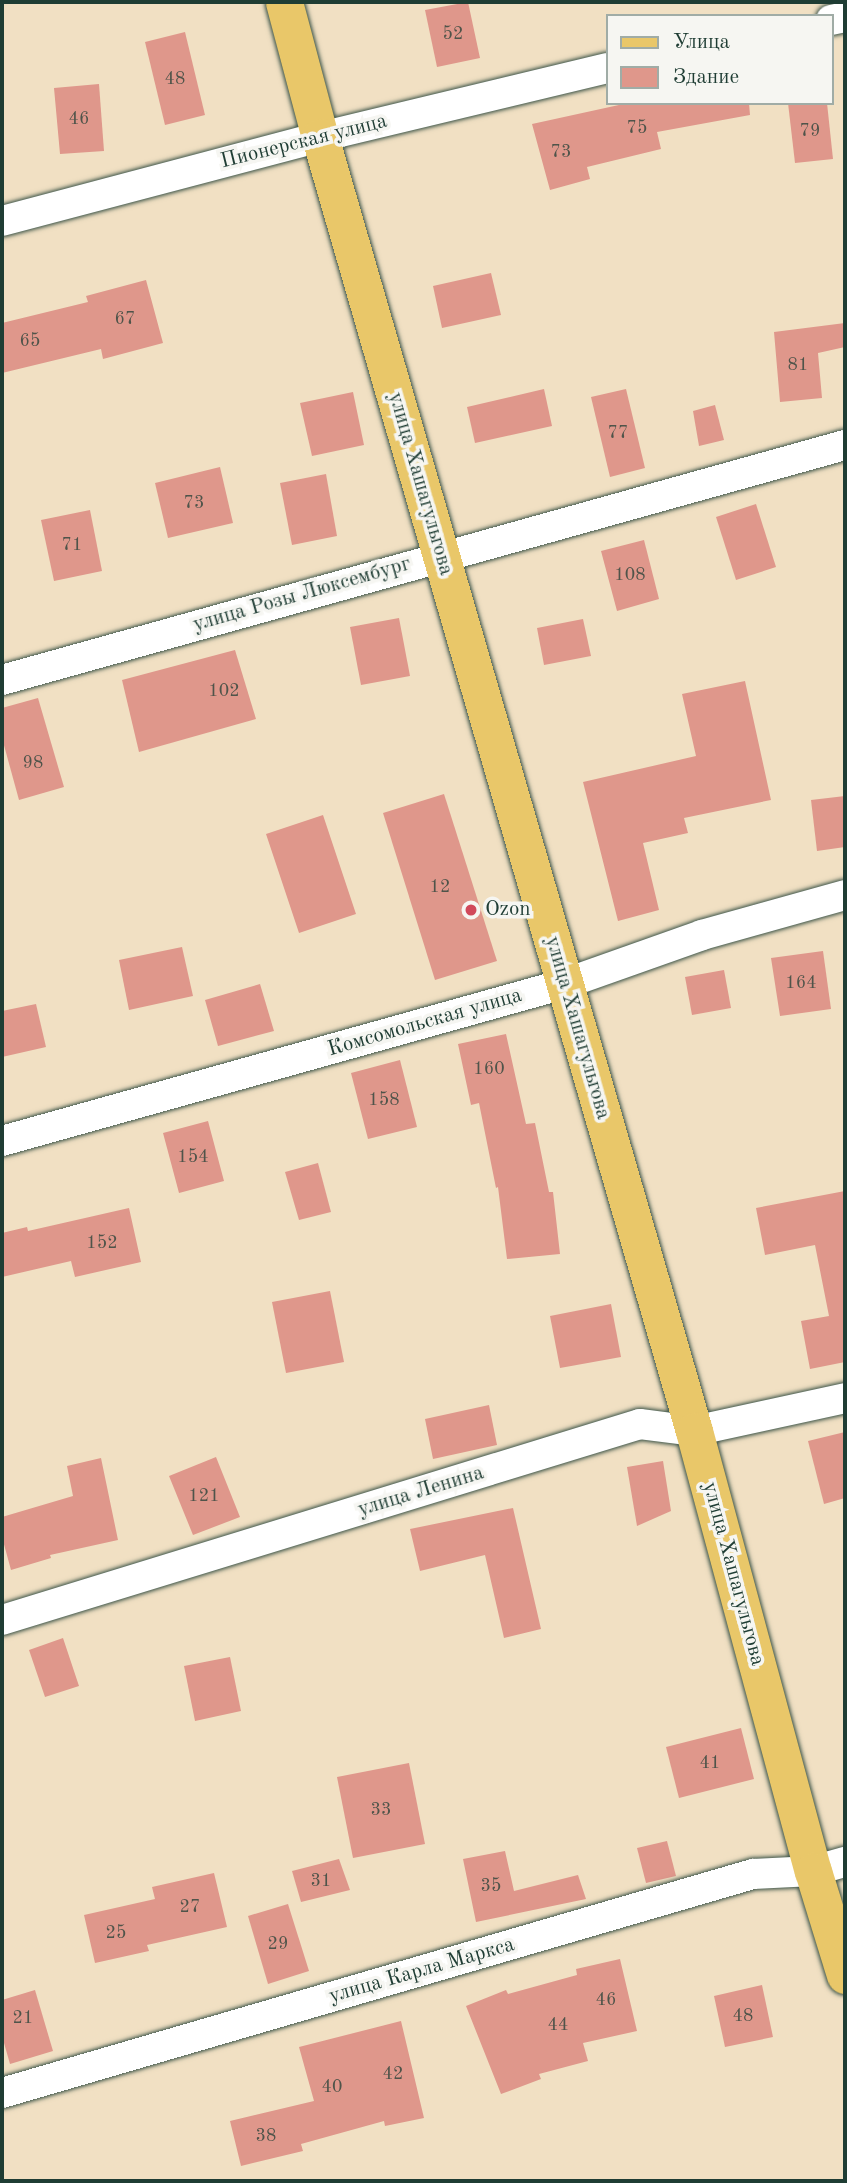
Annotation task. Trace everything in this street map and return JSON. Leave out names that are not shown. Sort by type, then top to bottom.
[{"type":"main road","name":"улица Хашагульгова","points":[[284,2],[320,137],[694,1431],[829,1867],[845,1975]]},
{"type":"street","name":"Пионерская улица","points":[[2,221],[320,137],[606,68]]},
{"type":"street","name":"улица Розы Люксембург","points":[[2,680],[845,445]]},
{"type":"street","name":"Комсомольская улица","points":[[2,1141],[564,984],[702,935],[845,895]]},
{"type":"street","name":"улица Ленина","points":[[2,1620],[640,1424],[694,1431],[845,1398]]},
{"type":"street","name":"улица Карла Маркса","points":[[2,2093],[753,1874],[829,1867]]},
{"type":"building","points":[[468,2],[480,58],[437,67],[425,10]]},
{"type":"building","points":[[185,32],[205,115],[165,125],[145,42]]},
{"type":"building","points":[[99,84],[104,151],[60,154],[54,88]]},
{"type":"building","points":[[619,105],[749,105],[750,115],[657,132],[661,149],[587,167],[590,179],[550,190],[532,124]]},
{"type":"building","points":[[788,105],[827,105],[833,159],[795,163]]},
{"type":"building","points":[[491,273],[501,315],[442,328],[433,286]]},
{"type":"building","points":[[146,280],[163,343],[103,359],[101,349],[2,373],[2,323],[88,302],[86,296]]},
{"type":"building","points":[[845,323],[845,347],[818,353],[822,398],[780,402],[774,332]]},
{"type":"building","points":[[544,389],[552,426],[475,443],[467,407]]},
{"type":"building","points":[[626,389],[645,468],[610,477],[591,397]]},
{"type":"building","points":[[353,392],[364,445],[312,456],[300,403]]},
{"type":"building","points":[[715,405],[724,440],[699,446],[693,411]]},
{"type":"building","points":[[220,467],[233,523],[168,538],[155,483]]},
{"type":"building","points":[[326,474],[337,536],[292,545],[280,483]]},
{"type":"building","points":[[756,504],[776,567],[736,580],[716,517]]},
{"type":"building","points":[[90,510],[102,571],[54,581],[41,520]]},
{"type":"building","points":[[644,540],[659,599],[617,611],[601,551]]},
{"type":"building","points":[[399,618],[410,676],[361,685],[350,627]]},
{"type":"building","points":[[583,619],[591,656],[544,665],[537,628]]},
{"type":"building","points":[[235,650],[256,719],[139,752],[122,680]]},
{"type":"building","points":[[745,681],[771,800],[684,818],[688,833],[643,843],[659,910],[618,921],[583,782],[696,756],[682,694]]},
{"type":"building","points":[[38,698],[64,787],[19,800],[2,738],[2,708]]},
{"type":"building","points":[[444,794],[497,961],[435,980],[383,813]]},
{"type":"building","points":[[845,796],[845,847],[817,851],[811,800]]},
{"type":"building","points":[[323,815],[356,914],[299,933],[266,834]]},
{"type":"building","points":[[182,947],[193,996],[129,1010],[119,960]]},
{"type":"building","points":[[823,951],[831,1009],[780,1016],[771,958]]},
{"type":"building","points":[[724,970],[731,1008],[692,1015],[685,977]]},
{"type":"building","points":[[260,984],[274,1031],[218,1046],[205,1000]]},
{"type":"building","points":[[36,1004],[46,1047],[2,1057],[2,1011]]},
{"type":"building","points":[[506,1034],[526,1124],[535,1123],[549,1192],[553,1192],[560,1254],[507,1259],[498,1187],[496,1188],[479,1103],[471,1105],[458,1044]]},
{"type":"building","points":[[400,1060],[417,1127],[368,1139],[351,1073]]},
{"type":"building","points":[[208,1121],[224,1181],[179,1193],[163,1133]]},
{"type":"building","points":[[318,1163],[331,1212],[299,1220],[285,1172]]},
{"type":"building","points":[[845,1191],[845,1362],[810,1369],[801,1321],[829,1316],[815,1245],[765,1255],[756,1208]]},
{"type":"building","points":[[129,1208],[141,1262],[75,1277],[71,1261],[2,1277],[2,1233],[27,1227],[28,1231]]},
{"type":"building","points":[[330,1291],[344,1362],[286,1373],[272,1302]]},
{"type":"building","points":[[611,1304],[621,1357],[560,1368],[550,1316]]},
{"type":"building","points":[[489,1405],[497,1445],[433,1459],[425,1419]]},
{"type":"building","points":[[845,1432],[845,1498],[824,1504],[808,1441]]},
{"type":"building","points":[[216,1457],[240,1517],[193,1535],[169,1476]]},
{"type":"building","points":[[101,1458],[118,1540],[50,1555],[51,1558],[11,1570],[2,1537],[2,1517],[73,1496],[67,1466]]},
{"type":"building","points":[[663,1461],[671,1511],[637,1526],[627,1467]]},
{"type":"building","points":[[513,1508],[541,1629],[504,1638],[485,1555],[420,1571],[410,1529]]},
{"type":"building","points":[[63,1638],[79,1686],[45,1697],[29,1650]]},
{"type":"building","points":[[230,1657],[241,1711],[195,1721],[184,1666]]},
{"type":"building","points":[[741,1728],[754,1779],[679,1798],[666,1747]]},
{"type":"building","points":[[409,1763],[425,1844],[353,1858],[337,1777]]},
{"type":"building","points":[[667,1841],[676,1876],[646,1883],[637,1848]]},
{"type":"building","points":[[505,1851],[514,1891],[578,1875],[586,1899],[476,1922],[463,1859]]},
{"type":"building","points":[[339,1859],[350,1890],[301,1902],[292,1871]]},
{"type":"building","points":[[214,1873],[227,1927],[147,1945],[149,1951],[95,1963],[84,1915],[155,1899],[152,1887]]},
{"type":"building","points":[[288,1904],[309,1971],[268,1984],[248,1916]]},
{"type":"building","points":[[620,1959],[637,2031],[583,2043],[588,2061],[539,2074],[541,2079],[501,2094],[466,2006],[506,1990],[508,1994],[577,1975],[576,1969]]},
{"type":"building","points":[[762,1985],[773,2037],[725,2047],[714,1996]]},
{"type":"building","points":[[35,1990],[53,2051],[10,2064],[2,2036],[2,2000]]},
{"type":"building","points":[[401,2021],[424,2118],[385,2126],[384,2121],[301,2144],[303,2151],[241,2166],[230,2121],[314,2101],[299,2047]]},
{"type":"place","name":"Ozon","points":[[471,910]]}]
